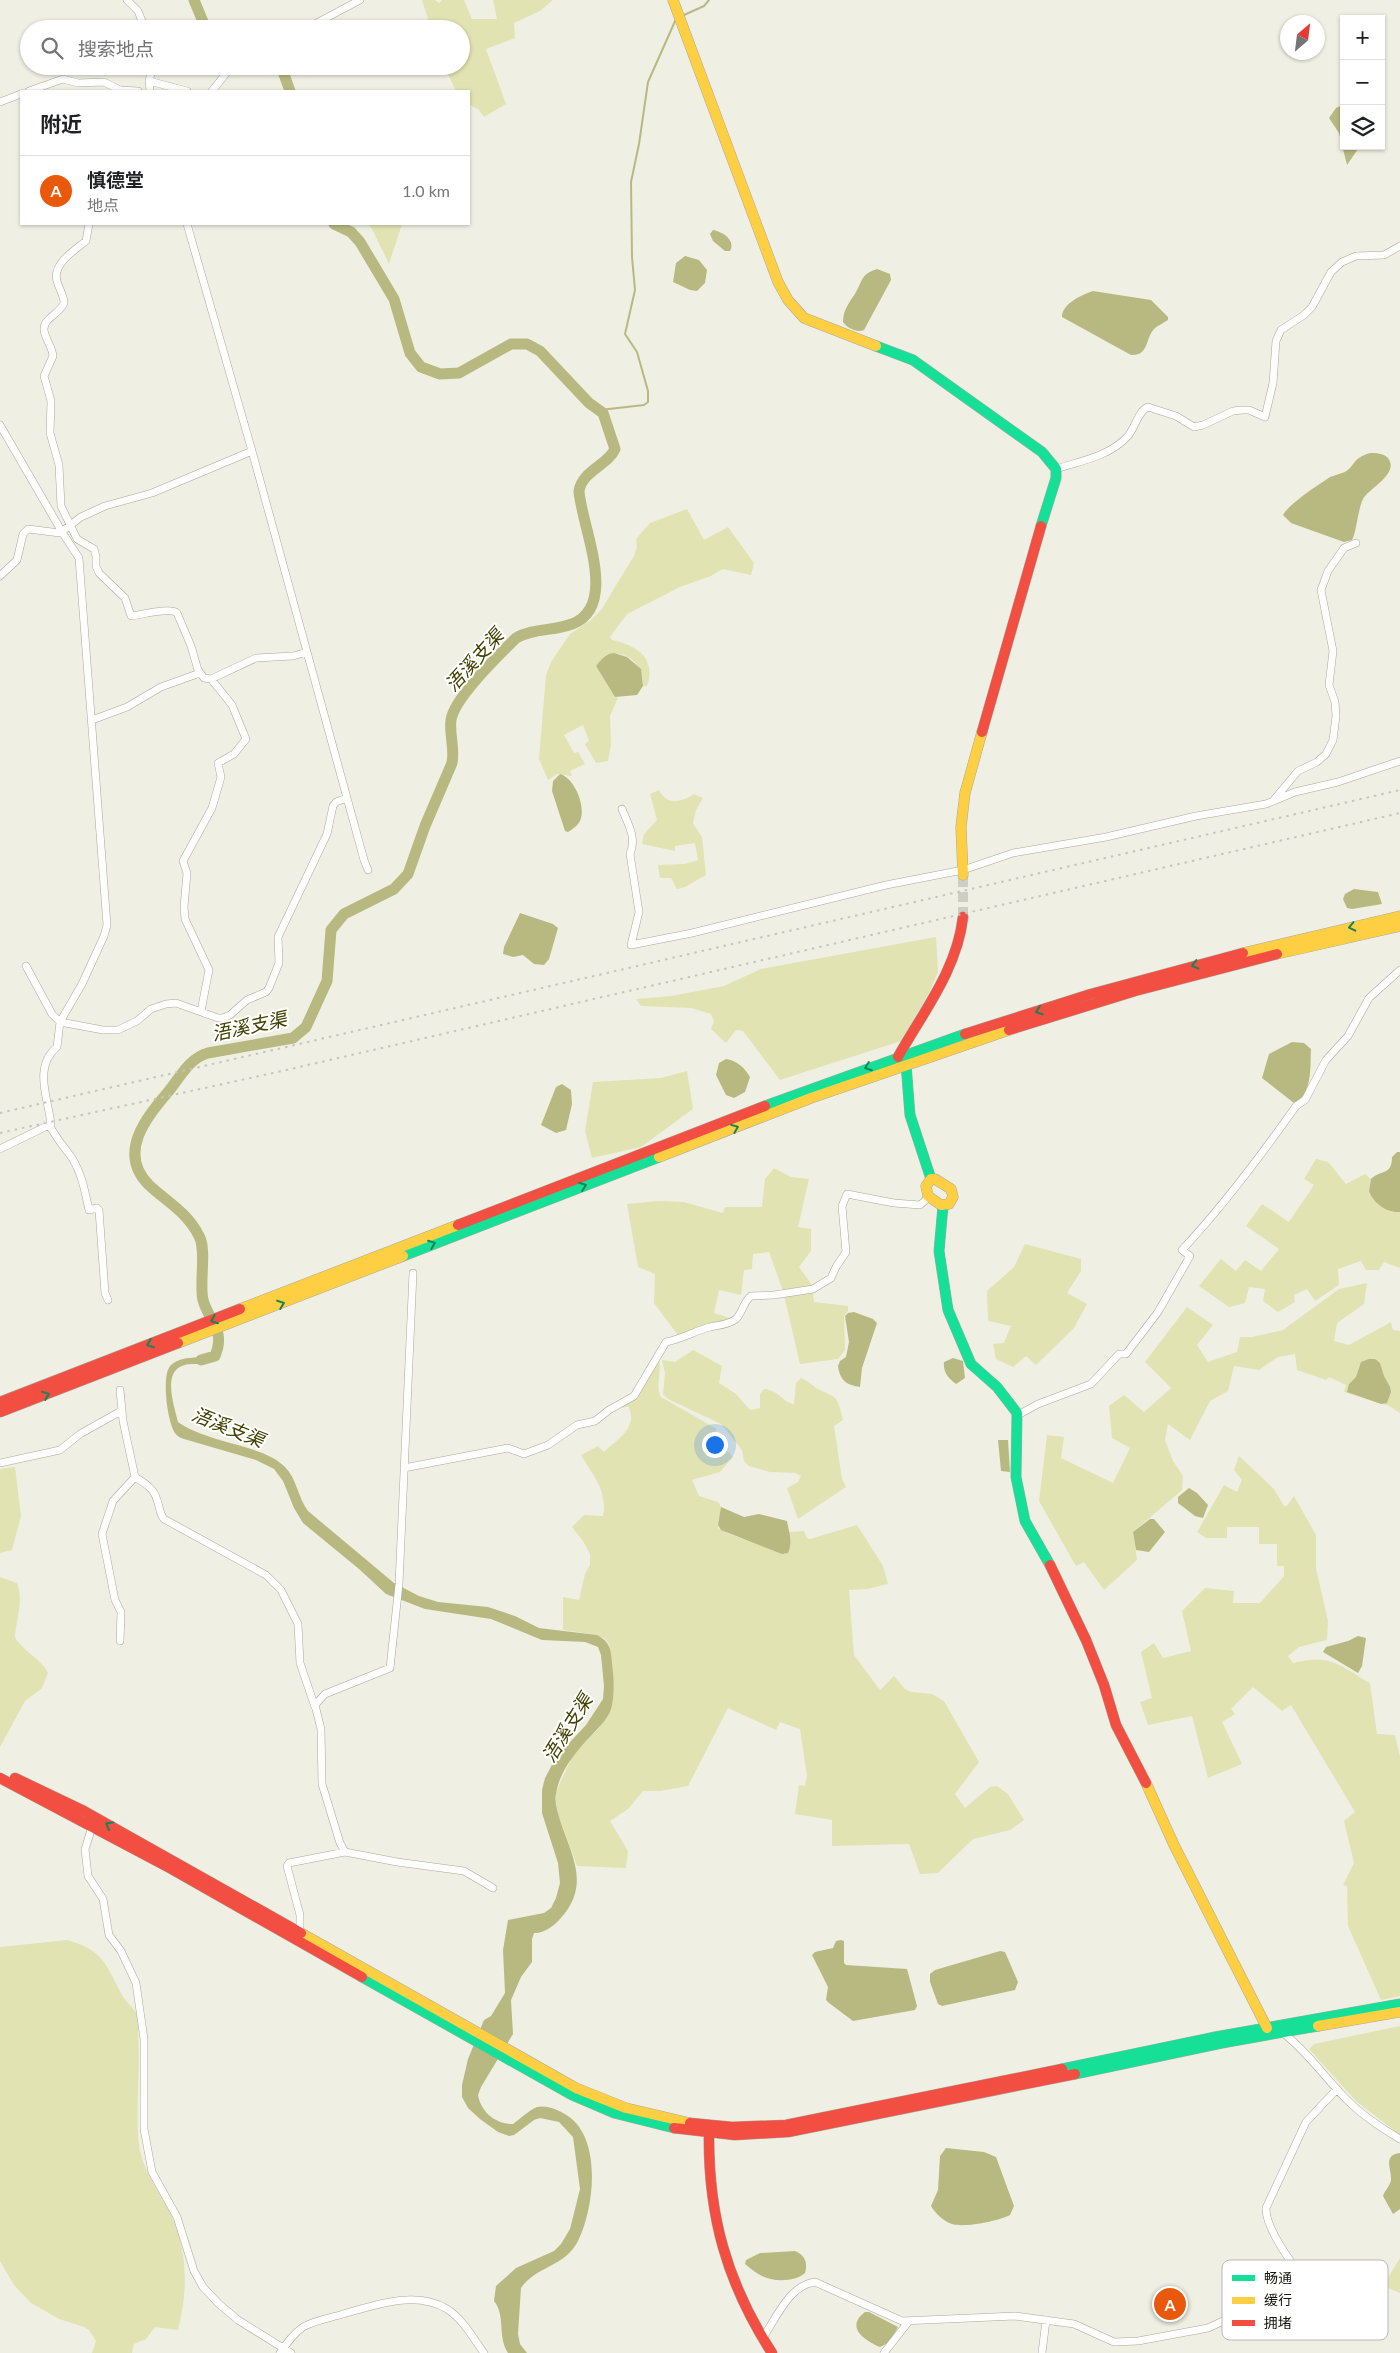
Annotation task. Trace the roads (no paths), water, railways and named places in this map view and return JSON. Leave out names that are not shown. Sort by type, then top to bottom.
[{"type":"main road","points":[[673,0],[778,282],[796,312],[814,324],[860,338],[913,360],[1042,452],[1056,469],[1056,478],[1030,559],[965,793],[961,827],[963,872]]},
{"type":"main road","points":[[234,1318],[808,1089],[898,1057],[1140,980],[1258,948],[1400,916]]},
{"type":"main road","points":[[898,1057],[945,976],[960,936],[963,917]]},
{"type":"main road","points":[[0,1402],[234,1318],[811,1098],[906,1064],[1134,992],[1261,958],[1400,926]]},
{"type":"main road","points":[[906,1064],[910,1116],[930,1179],[925,1188],[929,1197],[943,1206],[950,1204],[954,1197],[953,1191],[935,1179],[930,1179]]},
{"type":"main road","points":[[943,1206],[939,1251],[948,1310],[971,1364],[997,1387],[1014,1407],[1018,1415],[1016,1477],[1022,1510],[1028,1527],[1056,1575],[1086,1640],[1104,1685],[1116,1725],[1142,1773],[1174,1844],[1266,2028]]},
{"type":"main road","points":[[0,1412],[198,1331]]},
{"type":"main road","points":[[0,1772],[84,1811],[300,1933],[470,2033]]},
{"type":"main road","points":[[0,1778],[168,1867],[470,2033],[572,2095],[614,2113],[656,2125],[709,2133],[753,2135],[805,2130],[964,2098],[1108,2066],[1283,2032],[1400,2012]]},
{"type":"main road","points":[[514,2058],[589,2094],[632,2111],[700,2124],[752,2127],[804,2122],[1266,2028],[1400,2004]]},
{"type":"main road","points":[[709,2133],[710,2189],[717,2233],[734,2281],[762,2339],[772,2353]]},
{"type":"street","points":[[127,0],[138,11],[142,20]]},
{"type":"street","points":[[324,20],[360,0]]},
{"type":"street","points":[[213,90],[225,75]]},
{"type":"street","points":[[32,90],[63,79],[78,83],[104,82],[120,90]]},
{"type":"street","points":[[149,87],[178,90]]},
{"type":"street","points":[[0,102],[20,94]]},
{"type":"street","points":[[88,225],[86,241],[68,256],[58,269],[56,278],[64,303],[60,312],[45,322],[44,325],[44,332],[53,351],[52,359],[44,376],[52,402],[50,433],[59,465],[61,506],[76,539],[94,549],[97,568],[112,587],[125,598],[131,616],[153,614],[168,609],[176,613],[200,673],[204,678],[212,679],[256,658],[293,656],[307,652]]},
{"type":"street","points":[[187,225],[368,870]]},
{"type":"street","points":[[1056,469],[1096,457],[1118,444],[1129,435],[1143,410],[1148,407],[1176,416],[1194,427],[1234,411],[1249,410],[1265,417],[1273,383],[1276,341],[1281,330],[1304,315],[1312,307],[1331,272],[1342,262],[1356,256],[1384,255],[1400,246]]},
{"type":"street","points":[[0,425],[79,558],[107,925],[104,936],[82,984],[60,1022],[56,1047],[50,1053],[43,1071],[50,1126],[60,1144],[72,1159],[84,1183],[89,1210],[97,1208],[99,1210],[105,1293],[108,1300]]},
{"type":"street","points":[[0,576],[16,560],[25,531],[34,528],[57,534],[105,506],[152,493],[252,451]]},
{"type":"street","points":[[1272,802],[1298,771],[1317,762],[1326,754],[1333,740],[1336,716],[1335,702],[1329,685],[1333,651],[1321,590],[1328,571],[1344,548],[1356,543]]},
{"type":"street","points":[[92,720],[127,707],[161,687],[200,673]]},
{"type":"street","points":[[201,1012],[209,970],[185,919],[184,907],[187,873],[184,860],[212,808],[221,777],[218,763],[234,754],[246,739],[232,705],[212,679]]},
{"type":"street","points":[[622,809],[633,836],[634,846],[630,854],[639,905],[631,945],[692,933],[886,884],[963,872],[1013,853],[1106,837],[1196,816],[1272,802],[1295,792],[1338,782],[1400,761]]},
{"type":"street","points":[[26,966],[52,1014],[60,1022],[103,1030],[118,1030],[137,1021],[151,1008],[166,1004],[181,1004],[223,1018],[230,1015],[251,997],[268,990],[279,963],[278,937],[327,834],[333,806],[336,802],[348,798]]},
{"type":"street","points":[[1018,1415],[1038,1404],[1085,1388],[1096,1380],[1119,1354],[1126,1354],[1158,1312],[1190,1256],[1182,1250],[1212,1218],[1257,1162],[1296,1106],[1305,1100],[1326,1060],[1348,1036],[1369,998],[1400,970]]},
{"type":"street","points":[[0,1149],[50,1126]]},
{"type":"street","points":[[404,1468],[508,1448],[524,1454],[548,1444],[579,1424],[595,1422],[608,1410],[636,1394],[666,1342],[679,1340],[708,1328],[732,1322],[739,1315],[751,1296],[774,1295],[813,1288],[827,1282],[846,1252],[842,1206],[847,1194],[894,1203],[920,1205],[929,1197]]},
{"type":"street","points":[[315,1707],[318,1700],[325,1694],[390,1668],[399,1584],[413,1273]]},
{"type":"street","points":[[120,1390],[121,1411],[135,1477],[148,1485],[154,1492],[160,1513],[164,1519],[266,1576],[281,1590],[298,1624],[300,1663],[321,1729],[322,1784],[340,1844],[345,1852]]},
{"type":"street","points":[[0,1463],[60,1450],[80,1434],[121,1411]]},
{"type":"street","points":[[120,1641],[120,1612],[115,1600],[102,1534],[113,1501],[135,1477]]},
{"type":"street","points":[[92,1827],[86,1849],[88,1876],[102,1899],[109,1934],[121,1951],[136,1983],[144,2039],[142,2115],[152,2172],[177,2217],[194,2271],[203,2287],[238,2320],[282,2351],[291,2353]]},
{"type":"street","points":[[300,1933],[300,1915],[287,1866],[288,1863],[345,1852],[397,1862],[464,1871],[494,1888]]},
{"type":"street","points":[[1283,2032],[1308,2054],[1337,2089],[1368,2118],[1400,2139]]},
{"type":"street","points":[[1292,2260],[1273,2232],[1266,2216],[1266,2208],[1306,2122],[1337,2089]]},
{"type":"street","points":[[762,2339],[788,2299],[806,2283],[818,2282],[890,2318],[909,2321],[1015,2316],[1082,2327],[1114,2342],[1138,2341],[1208,2328],[1222,2321]]},
{"type":"street","points":[[282,2351],[298,2331],[315,2322],[386,2302],[409,2300],[433,2304],[447,2310],[458,2318],[484,2353]]},
{"type":"street","points":[[1042,2353],[1046,2320]]},
{"type":"street","points":[[884,2353],[909,2321]]},
{"type":"waterway","name":"浯溪支渠","points":[[194,0],[202,20]]},
{"type":"waterway","points":[[684,15],[704,6],[709,0]]},
{"type":"waterway","points":[[600,410],[644,405],[648,402],[648,391],[637,352],[625,334],[635,290],[632,257],[631,182],[639,144],[648,82],[676,19]]},
{"type":"waterway","name":"浯溪支渠","points":[[284,75],[290,90]]},
{"type":"waterway","name":"浯溪支渠","points":[[201,1360],[215,1356],[219,1339],[203,1300],[201,1242],[189,1220],[149,1185],[140,1173],[135,1161],[135,1148],[138,1136],[151,1113],[195,1059],[208,1053],[293,1038],[306,1027],[327,981],[331,930],[344,914],[394,889],[408,874],[425,826],[452,763],[451,720],[460,700],[478,677],[516,638],[529,633],[572,624],[586,615],[594,600],[596,583],[579,491],[585,478],[607,460],[615,449],[603,413],[589,403],[540,351],[527,344],[511,344],[459,373],[440,374],[421,367],[410,353],[394,299],[360,242],[351,232],[336,225]]},
{"type":"tunnel","points":[[963,875],[963,917]]},
{"type":"railway","points":[[0,1113],[1400,790]]},
{"type":"railway","points":[[0,1133],[282,1071],[1400,813]]},
{"type":"place","name":"慎德堂","points":[[1170,2304]]}]
